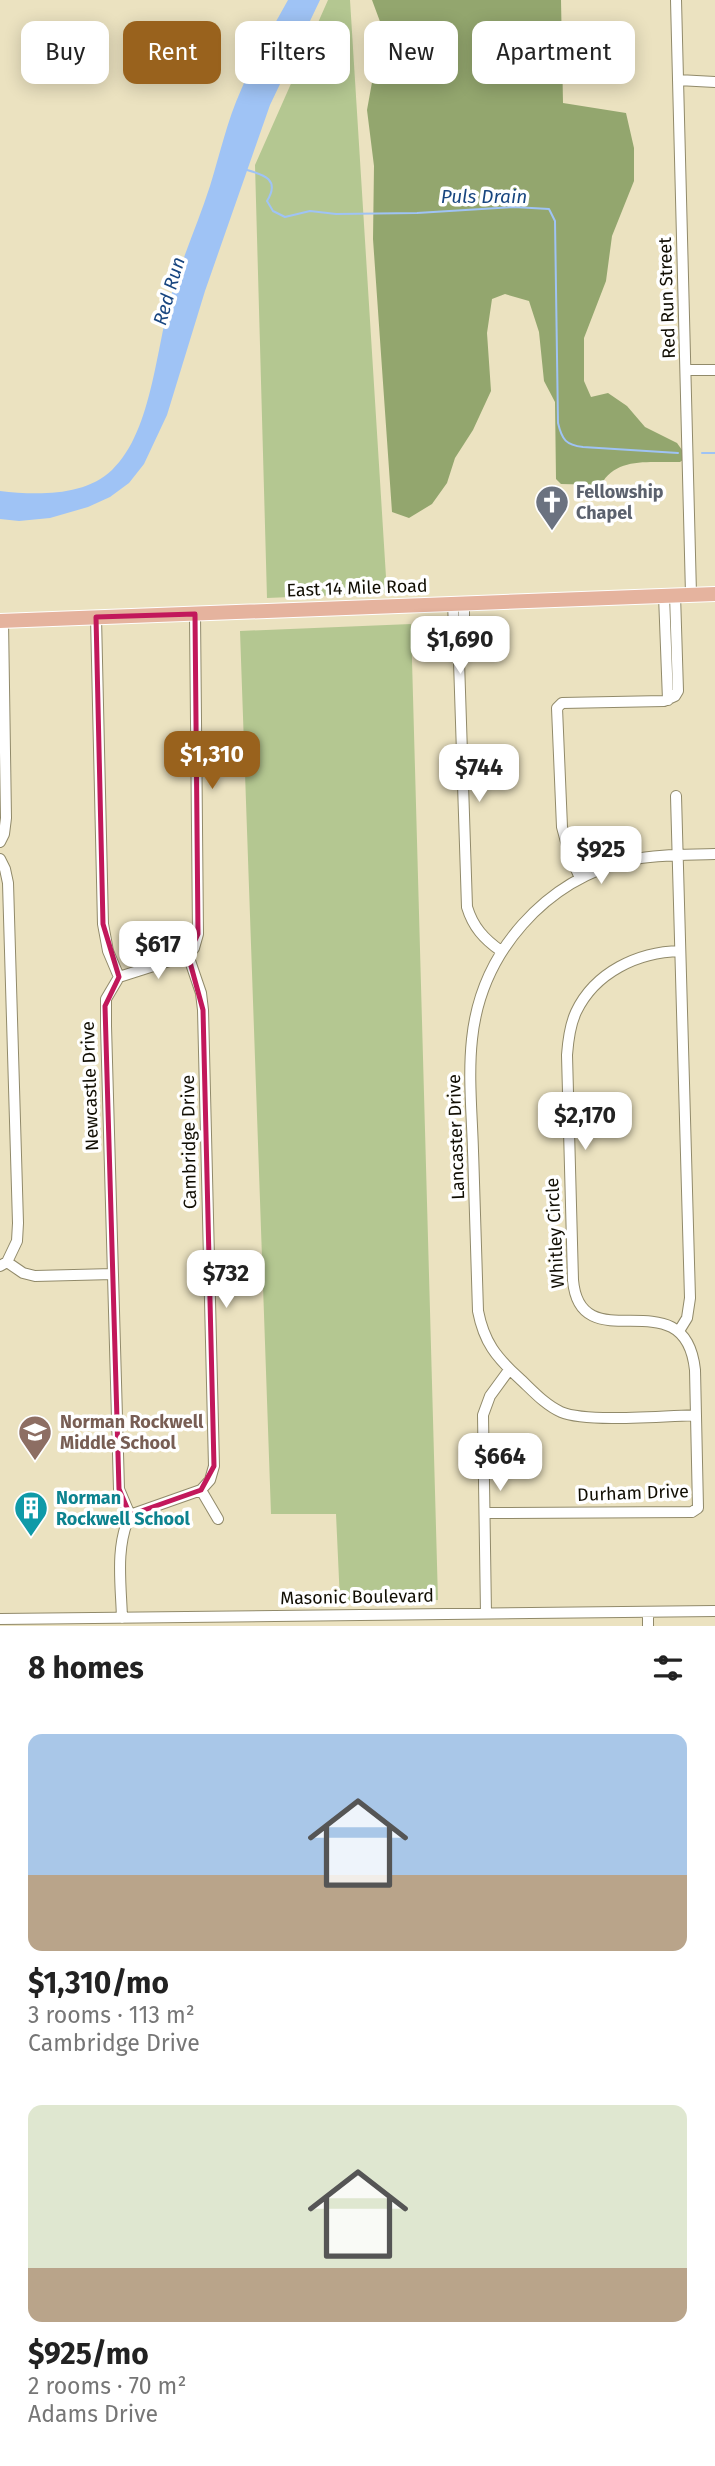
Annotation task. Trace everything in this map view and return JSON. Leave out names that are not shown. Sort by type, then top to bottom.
[{"type":"main road","name":"East 14 Mile Road","points":[[1,621],[715,594]]},
{"type":"street","name":"Red Run Street","points":[[676,0],[691,594]]},
{"type":"street","points":[[678,80],[715,82]]},
{"type":"street","points":[[687,370],[715,370]]},
{"type":"street","points":[[580,878],[566,846],[561,819],[557,708],[565,703],[668,700],[669,595]]},
{"type":"street","points":[[458,603],[455,653],[459,661],[467,907],[481,935],[501,951]]},
{"type":"street","points":[[96,617],[103,924],[108,951],[119,977],[188,955],[198,934],[195,614]]},
{"type":"street","points":[[0,842],[6,818],[1,621]]},
{"type":"street","points":[[676,796],[691,1298],[687,1318],[679,1331],[686,1339],[693,1359],[696,1415]]},
{"type":"street","name":"Lancaster Drive","points":[[696,1415],[596,1417],[563,1413],[542,1400],[509,1370],[486,1342],[478,1311],[471,1063],[472,1040],[488,976],[501,951],[535,911],[580,878],[630,860],[715,854]]},
{"type":"street","points":[[0,859],[8,883],[18,1223],[17,1241],[4,1264],[28,1275],[113,1274]]},
{"type":"street","name":"Whitley Circle","points":[[679,1331],[652,1321],[600,1319],[587,1312],[577,1301],[573,1280],[567,1055],[576,1012],[603,978],[646,954],[680,951]]},
{"type":"street","name":"Cambridge Drive","points":[[188,955],[201,993],[203,1010],[214,1466],[210,1480],[201,1490]]},
{"type":"street","name":"Newcastle Drive","points":[[119,977],[110,989],[106,1006],[119,1489],[130,1515]]},
{"type":"street","points":[[486,1614],[483,1415],[490,1396],[509,1370]]},
{"type":"street","name":"Durham Drive","points":[[485,1513],[691,1511],[698,1508],[696,1415]]},
{"type":"street","points":[[122,1618],[120,1549],[130,1515],[201,1490],[218,1519]]},
{"type":"street","name":"Masonic Boulevard","points":[[0,1619],[69,1622],[122,1618],[262,1621],[715,1611]]},
{"type":"street","points":[[648,1612],[648,1626]]},
{"type":"highlighted area","points":[[195,614],[198,934],[188,955],[203,1010],[214,1466],[201,1490],[130,1515],[119,1489],[105,1006],[119,977],[103,924],[96,617]]},
{"type":"green space","points":[[328,0],[350,0],[387,593],[267,598],[255,165],[291,84],[350,84],[350,21],[319,21]]},
{"type":"green space","points":[[372,0],[561,0],[561,21],[472,21],[472,84],[563,84],[563,103],[626,113],[634,148],[634,181],[612,236],[606,281],[584,338],[584,381],[591,397],[608,393],[627,406],[645,427],[677,443],[682,450],[683,460],[625,465],[616,469],[601,485],[561,484],[556,479],[555,402],[544,381],[539,332],[529,301],[505,294],[492,299],[487,333],[491,391],[473,430],[455,458],[447,483],[432,504],[409,518],[392,512],[373,239],[374,166],[367,110],[372,84],[458,84],[458,21],[380,21]]},
{"type":"green space","points":[[411,624],[438,1600],[340,1601],[336,1514],[271,1514],[240,631]]},
{"type":"water","name":"Red Run","points":[[288,0],[320,0],[310,21],[277,21]]},
{"type":"water","name":"Red Run","points":[[244,84],[280,84],[270,105],[205,291],[167,415],[144,464],[129,483],[110,497],[88,507],[50,518],[19,521],[0,519],[0,491],[43,493],[73,490],[101,479],[126,453],[145,409],[174,286]]},
{"type":"waterway","name":"Puls Drain","points":[[247,170],[269,180],[272,188],[267,201],[273,211],[285,217],[310,211],[336,214],[417,213],[514,207],[549,209],[555,221],[558,423],[563,438],[572,445],[583,447],[678,453]]},
{"type":"waterway","name":"Puls Drain","points":[[702,453],[715,453]]},
{"type":"place","name":"Fellowship Chapel","points":[[552,532]]},
{"type":"place","name":"Norman Rockwell Middle School","points":[[35,1462]]},
{"type":"place","name":"Norman Rockwell School","points":[[31,1538]]}]
